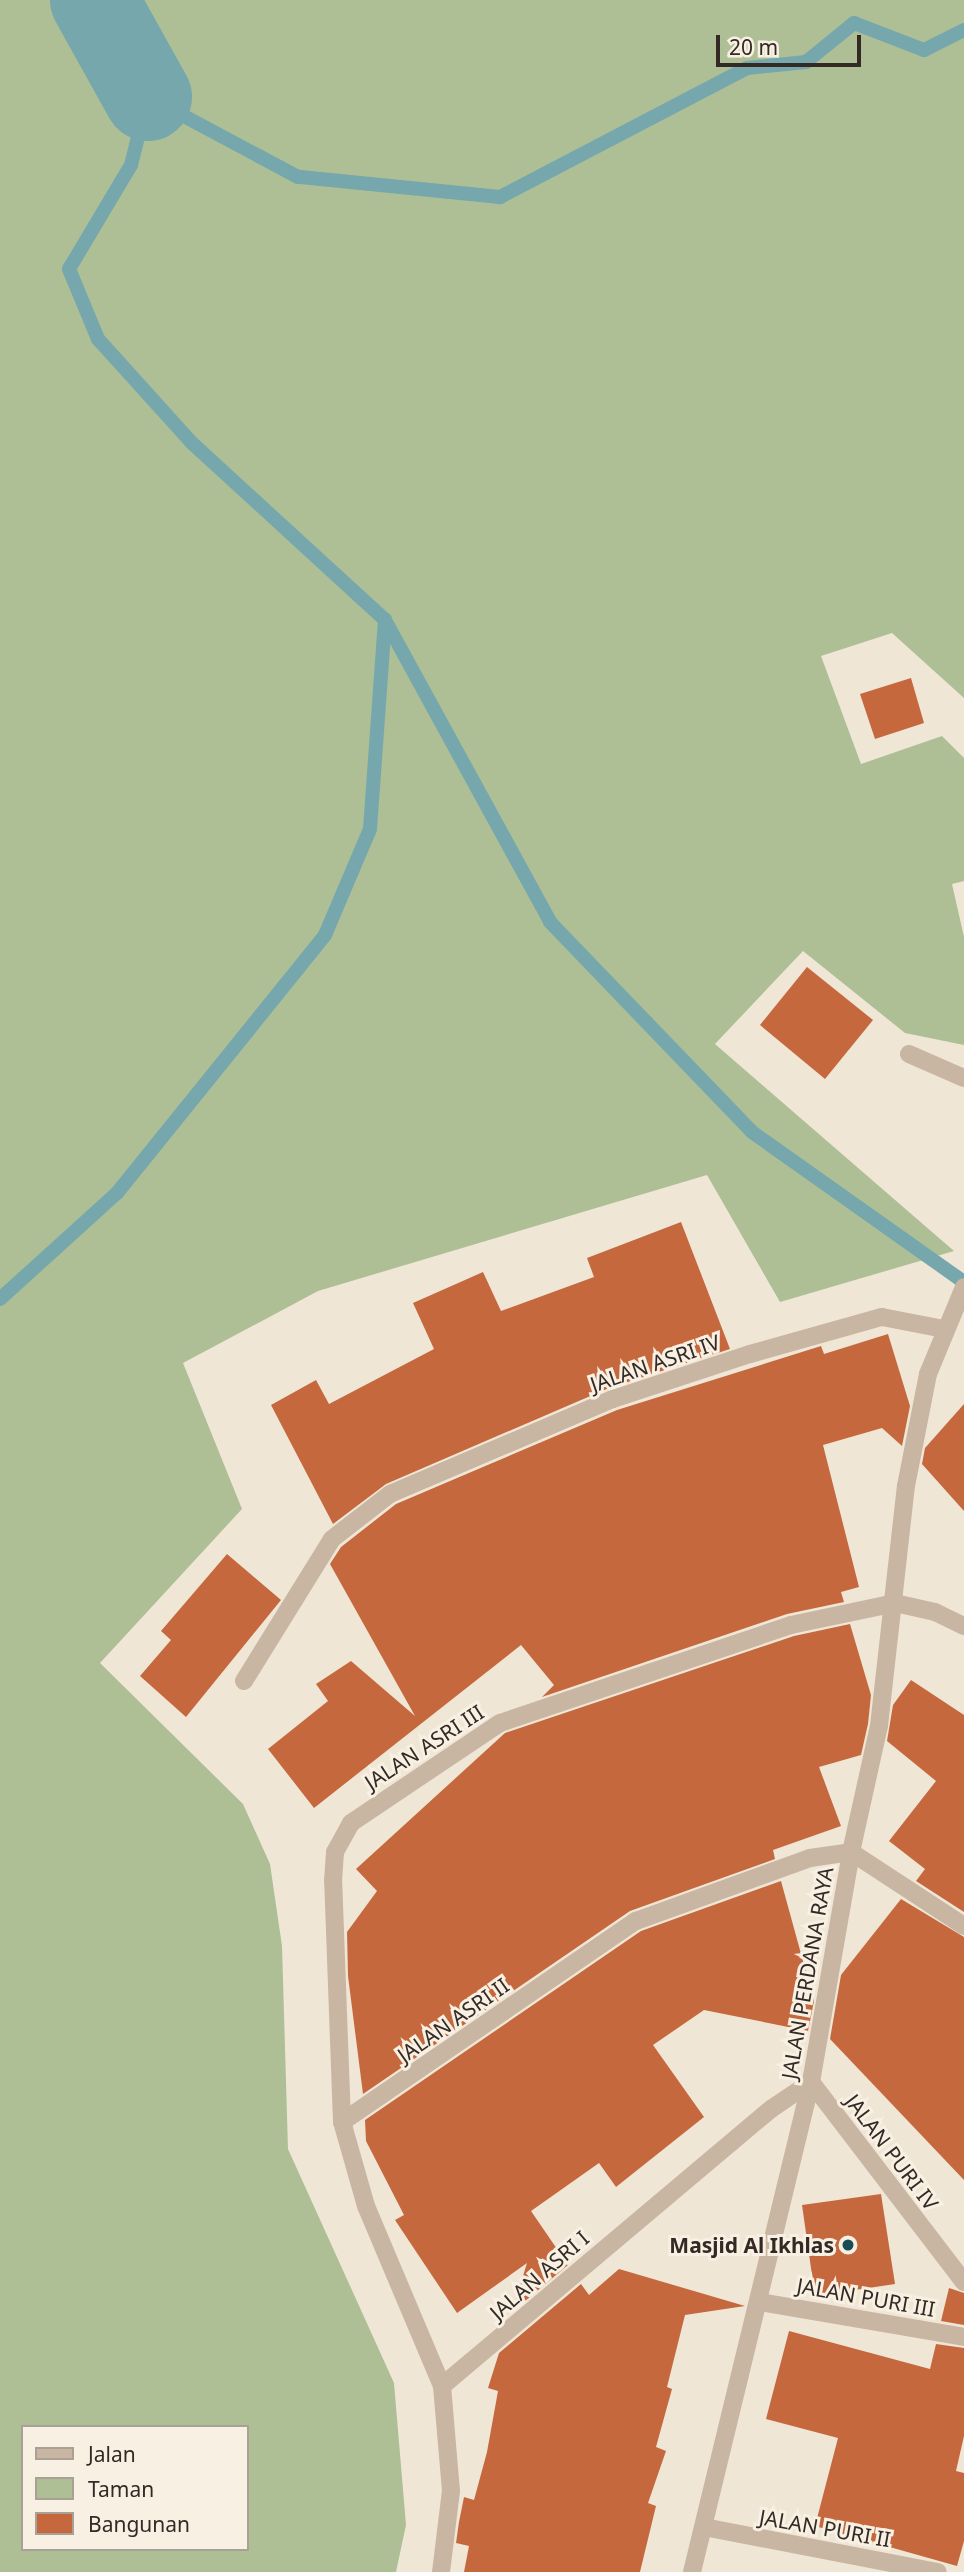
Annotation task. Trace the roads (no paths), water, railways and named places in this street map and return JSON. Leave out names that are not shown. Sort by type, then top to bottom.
[{"type":"street","points":[[909,1054],[964,1078]]},
{"type":"street","name":"JALAN PERDANA RAYA","points":[[692,2572],[760,2302],[811,2082],[851,1852],[879,1726],[895,1603],[906,1486],[928,1374],[944,1329],[960,1300]]},
{"type":"street","name":"JALAN ASRI IV","points":[[244,1681],[327,1546],[390,1494],[612,1399],[750,1354],[882,1317],[944,1329]]},
{"type":"street","points":[[895,1603],[935,1612],[964,1626]]},
{"type":"street","name":"JALAN ASRI III","points":[[342,2122],[333,1881],[335,1852],[351,1824],[500,1723],[791,1625],[895,1603]]},
{"type":"street","points":[[851,1852],[964,1926]]},
{"type":"street","name":"JALAN ASRI II","points":[[342,2122],[636,1921],[810,1858],[851,1852]]},
{"type":"street","name":"JALAN PURI IV","points":[[811,2082],[964,2282]]},
{"type":"street","name":"JALAN ASRI I","points":[[442,2386],[771,2109],[811,2082]]},
{"type":"street","points":[[342,2122],[366,2206],[442,2386],[451,2491],[441,2572]]},
{"type":"street","name":"JALAN PURI III","points":[[760,2302],[964,2337]]},
{"type":"street","name":"JALAN PURI II","points":[[704,2527],[938,2572]]},
{"type":"waterway","points":[[94,0],[148,97]]},
{"type":"waterway","points":[[964,30],[924,50],[854,23],[806,62],[747,68],[500,197],[298,177],[148,97],[131,165],[69,269],[98,339],[192,443],[385,620],[550,922],[752,1132],[964,1282]]},
{"type":"waterway","points":[[0,1299],[117,1193],[325,935],[370,829],[385,620]]},
{"type":"place","name":"Masjid Al Ikhlas","points":[[848,2245]]}]
